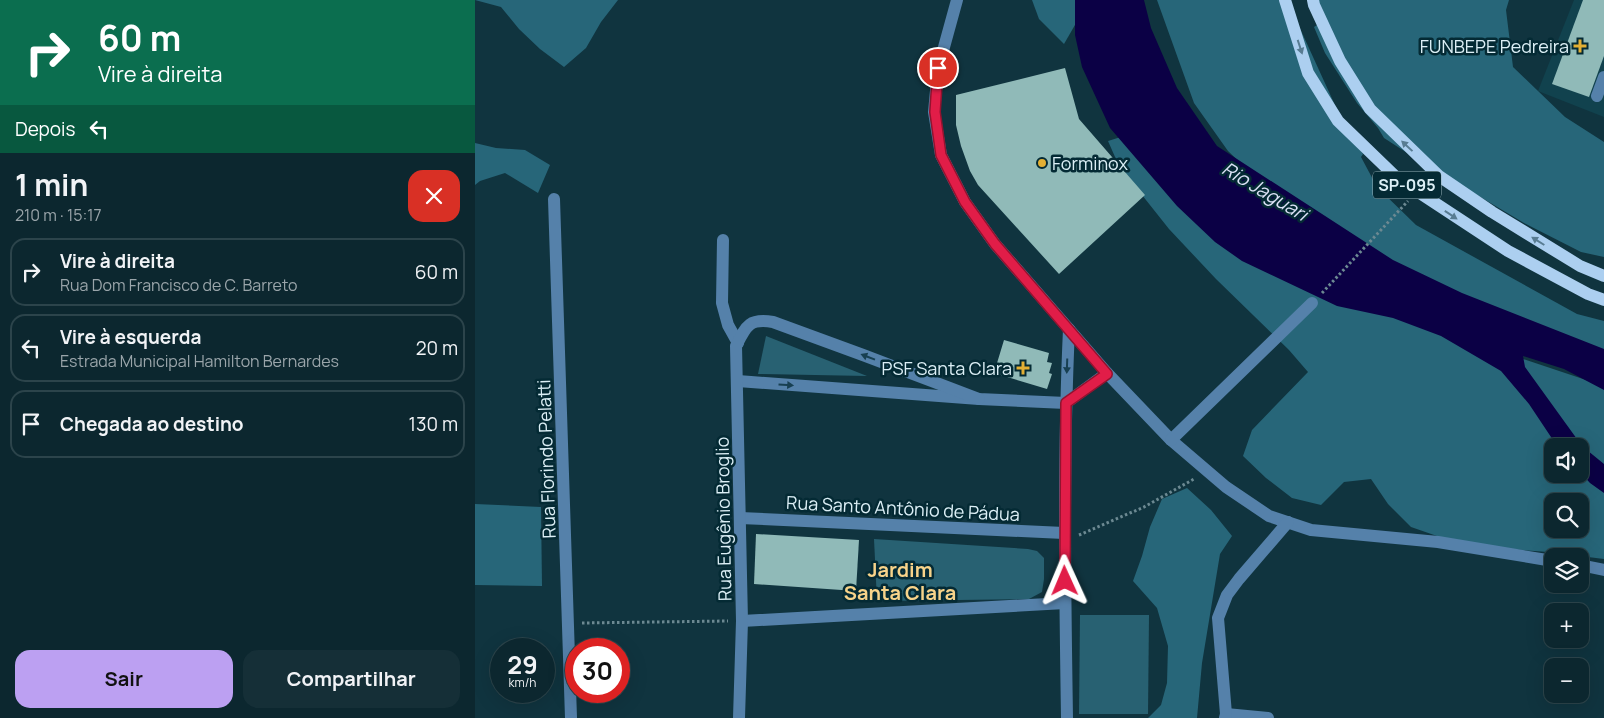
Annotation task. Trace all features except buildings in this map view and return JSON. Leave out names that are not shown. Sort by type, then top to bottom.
[{"type":"main road","name":"SP-095","points":[[1285,0],[1308,73],[1338,122],[1397,178],[1508,251],[1604,300]]},
{"type":"main road","name":"SP-095","points":[[1313,0],[1340,61],[1370,109],[1401,140],[1439,176],[1492,212],[1580,266],[1604,276]]},
{"type":"street","points":[[957,0],[938,68],[935,112],[941,155],[965,202],[995,244],[1107,374],[1171,440],[1225,487],[1269,516],[1311,530],[1437,542],[1544,560]]},
{"type":"street","points":[[1597,96],[1604,77]]},
{"type":"street","name":"Rua Florindo Pelatti","points":[[554,199],[571,718]]},
{"type":"street","points":[[723,240],[722,302],[737,343]]},
{"type":"street","points":[[1171,440],[1312,303]]},
{"type":"street","points":[[737,343],[750,324],[760,320],[791,329],[979,399]]},
{"type":"street","points":[[1067,718],[1064,537],[1069,329]]},
{"type":"street","name":"Rua Eugênio Broglio","points":[[737,343],[741,621],[739,718]]},
{"type":"street","points":[[738,381],[979,399],[1066,403],[1107,374]]},
{"type":"street","name":"Rua Santo Antônio de Pádua","points":[[740,518],[1064,537]]},
{"type":"street","points":[[1268,718],[1226,716],[1218,618],[1227,595],[1287,522]]},
{"type":"street","points":[[1589,567],[1604,570]]},
{"type":"street","points":[[741,621],[1065,603]]},
{"type":"path","points":[[1327,286],[1397,213]]},
{"type":"path","points":[[1064,537],[1144,507],[1184,486],[1207,471]]},
{"type":"path","points":[[569,623],[741,621]]},
{"type":"shaded area","points":[[475,0],[618,0],[601,22],[586,48],[564,67],[540,49],[519,29],[501,7]]},
{"type":"shaded area","points":[[1032,0],[1080,0],[1079,18],[1064,44],[1039,19]]},
{"type":"shaded area","points":[[1157,0],[1287,0],[1345,127],[1363,154],[1361,157],[1377,187],[1416,225],[1577,314],[1604,321],[1604,362],[1304,224],[1228,151],[1194,103]]},
{"type":"shaded area","points":[[1313,0],[1509,0],[1506,10],[1513,67],[1565,117],[1604,142],[1604,257],[1581,252],[1524,223],[1384,138],[1357,103],[1325,53],[1314,27],[1317,25]]},
{"type":"shaded area","name":"FUNBEPE Pedreira","points":[[1574,0],[1604,0],[1604,117],[1538,91]]},
{"type":"shaded area","points":[[1143,130],[1347,300],[1604,386],[1604,559],[1589,557],[1589,548],[1544,548],[1544,552],[1468,546],[1437,536],[1411,527],[1388,504],[1371,479],[1344,482],[1321,505],[1292,498],[1266,478],[1243,456],[1252,430],[1308,372],[1289,350],[1216,279],[1169,229],[1119,166],[1108,141]]},
{"type":"shaded area","points":[[475,143],[496,148],[525,150],[550,165],[538,193],[505,173],[480,181],[475,185]]},
{"type":"shaded area","points":[[766,336],[867,376],[758,374]]},
{"type":"shaded area","points":[[1187,488],[1211,510],[1232,536],[1220,554],[1202,663],[1197,718],[1148,718],[1161,705],[1167,683],[1168,646],[1157,608],[1133,581],[1150,527],[1162,499]]},
{"type":"shaded area","points":[[475,504],[541,507],[542,586],[475,585]]},
{"type":"shaded area","points":[[874,539],[1037,551],[1044,558],[1042,592],[1029,599],[877,601]]},
{"type":"shaded area","points":[[1080,615],[1149,615],[1148,714],[1079,714]]},
{"type":"water","name":"Rio Jaguari","points":[[1075,0],[1144,0],[1151,28],[1177,88],[1217,146],[1393,260],[1462,293],[1604,349],[1604,390],[1564,369],[1523,356],[1525,367],[1576,438],[1552,438],[1529,404],[1501,371],[1441,336],[1393,318],[1337,306],[1242,261],[1215,242],[1177,206],[1110,128],[1082,67],[1075,35]]},
{"type":"water","points":[[1589,452],[1604,464],[1604,493],[1590,483]]},
{"type":"place","name":"FUNBEPE Pedreira","points":[[1580,46]]},
{"type":"place","name":"Forminox","points":[[1042,163]]},
{"type":"place","name":"PSF Santa Clara","points":[[1023,368]]},
{"type":"district","name":"Jardim Santa Clara","points":[[900,580]]},
{"type":"route","points":[[938,68],[935,112],[941,155],[965,202],[995,244],[1107,374],[1066,403],[1065,581]]}]
